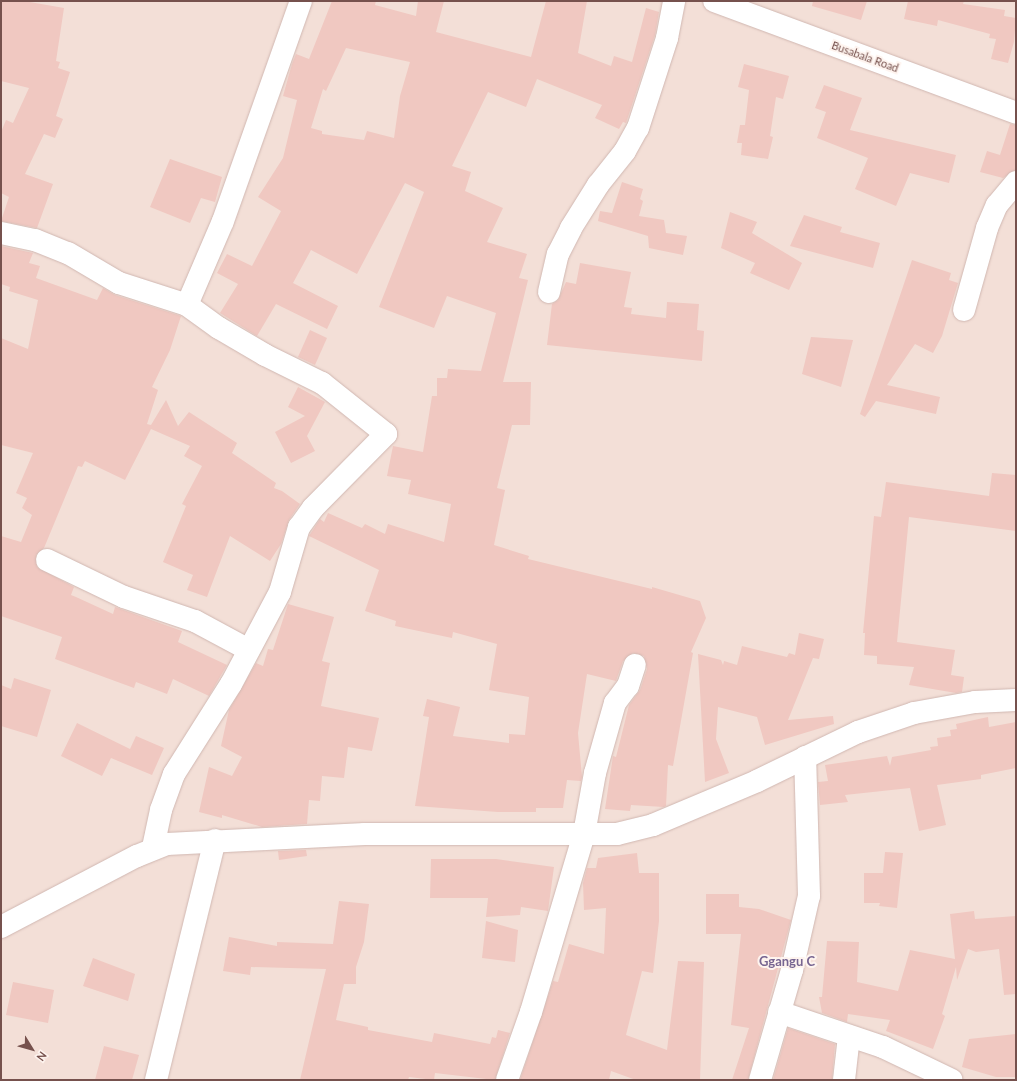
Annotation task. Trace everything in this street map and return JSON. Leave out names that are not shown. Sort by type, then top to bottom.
[{"type":"street","points":[[187,305],[223,221],[301,1]]},
{"type":"street","points":[[549,292],[558,254],[571,228],[598,185],[625,152],[638,128],[667,38],[674,1]]},
{"type":"street","name":"Busabala Road","points":[[714,1],[1016,113]]},
{"type":"street","points":[[964,310],[987,228],[998,205],[1016,182]]},
{"type":"street","points":[[1,232],[35,240],[68,253],[119,283],[187,305],[219,328],[265,355],[322,383],[386,434],[304,518],[297,533],[294,552],[280,592],[231,684],[174,774],[161,810],[153,849]]},
{"type":"street","points":[[47,560],[110,591],[206,626],[249,650]]},
{"type":"street","points":[[507,1080],[531,1012],[584,834],[596,773],[615,703],[628,686],[635,665]]},
{"type":"street","points":[[1,927],[153,849],[167,844],[215,840],[365,834],[617,834],[653,825],[806,757],[858,732],[914,713],[975,702],[1016,700]]},
{"type":"street","points":[[760,1080],[794,964],[809,896],[806,757]]},
{"type":"street","points":[[156,1080],[215,840]]},
{"type":"street","points":[[779,1012],[883,1047],[952,1080]]},
{"type":"street","points":[[844,1080],[849,1036]]},
{"type":"shaded area","points":[[1,1],[1016,1],[1016,1080],[1,1080]]},
{"type":"building","points":[[1,1],[24,1],[64,8],[56,61],[60,62],[58,68],[70,72],[56,116],[63,119],[55,138],[44,134],[25,174],[53,184],[37,228],[1,221],[9,197],[1,193],[1,132],[6,120],[13,123],[29,88],[1,81]]},
{"type":"building","points":[[332,1],[376,1],[375,5],[416,16],[418,1],[444,1],[436,32],[531,57],[546,1],[587,1],[578,53],[611,66],[614,56],[632,62],[646,8],[659,12],[655,35],[626,123],[623,122],[619,129],[595,118],[602,105],[537,79],[526,107],[488,92],[452,166],[471,172],[465,191],[503,208],[487,242],[527,254],[519,278],[528,280],[503,382],[531,382],[530,425],[512,425],[497,488],[505,490],[494,545],[529,556],[528,559],[652,589],[652,587],[700,601],[706,618],[691,652],[693,653],[673,766],[668,765],[666,806],[664,807],[631,805],[630,811],[605,809],[613,756],[616,757],[629,705],[640,690],[647,669],[644,656],[633,653],[623,661],[616,681],[587,674],[578,733],[582,777],[581,781],[567,780],[563,808],[536,808],[536,812],[498,812],[415,806],[429,717],[423,716],[427,699],[460,707],[453,736],[509,743],[509,734],[525,735],[529,697],[489,690],[497,644],[453,632],[452,638],[395,626],[396,621],[365,611],[379,570],[309,536],[320,519],[324,522],[328,513],[362,528],[365,524],[385,534],[388,524],[444,542],[451,504],[408,494],[411,480],[387,476],[393,446],[423,452],[432,396],[437,396],[437,378],[447,378],[448,369],[481,371],[496,313],[447,296],[434,328],[379,307],[424,192],[405,183],[357,274],[311,250],[293,283],[338,306],[327,329],[276,304],[257,336],[220,313],[238,284],[217,273],[227,254],[252,266],[281,211],[258,197],[283,158],[297,100],[283,96],[292,64],[296,54],[309,59]],"holes":[[[346,48],[410,62],[400,96],[394,138],[367,131],[364,140],[322,134],[322,131],[311,128],[323,89],[326,91]]]},
{"type":"building","points":[[813,1],[867,1],[861,20],[812,6]]},
{"type":"building","points":[[908,1],[964,1],[963,4],[1005,10],[1004,16],[1016,18],[1014,42],[1008,63],[991,59],[996,39],[989,38],[990,34],[938,20],[937,26],[904,19]]},
{"type":"building","points":[[744,64],[789,76],[783,99],[776,97],[770,136],[773,137],[768,159],[741,155],[742,143],[737,143],[740,125],[745,125],[749,90],[738,87]]},
{"type":"building","points":[[824,85],[862,98],[850,130],[956,155],[949,183],[910,173],[896,206],[855,189],[868,158],[817,138],[826,112],[815,108]]},
{"type":"building","points":[[1010,124],[1016,125],[1016,170],[1003,178],[980,172],[987,151],[1000,155]]},
{"type":"building","points":[[170,159],[222,177],[215,202],[201,198],[190,223],[150,207]]},
{"type":"building","points":[[622,182],[643,189],[640,199],[643,201],[639,216],[664,220],[666,233],[687,236],[683,255],[649,248],[648,236],[598,221],[600,211],[612,213]]},
{"type":"building","points":[[730,212],[757,222],[752,233],[802,263],[789,290],[750,273],[755,263],[721,248]]},
{"type":"building","points":[[804,215],[842,227],[840,232],[880,243],[873,268],[790,246]]},
{"type":"building","points":[[1,246],[33,253],[29,263],[40,266],[36,278],[97,300],[103,288],[115,295],[181,316],[170,350],[152,387],[158,390],[147,424],[151,425],[166,400],[178,426],[189,412],[237,443],[232,453],[276,483],[274,488],[282,491],[300,504],[289,520],[281,544],[270,561],[230,536],[207,597],[187,590],[193,575],[163,562],[186,506],[182,504],[202,466],[184,456],[190,446],[151,429],[125,480],[85,461],[82,467],[78,466],[44,548],[36,555],[37,567],[74,587],[71,595],[113,614],[115,607],[182,631],[178,642],[227,665],[209,696],[173,679],[167,694],[136,682],[134,688],[55,659],[62,637],[1,616],[1,536],[21,542],[32,515],[22,508],[27,498],[16,493],[33,453],[1,445],[1,338],[28,349],[38,300],[9,291],[10,287],[1,284]]},
{"type":"building","points":[[912,260],[951,273],[949,280],[958,283],[942,336],[933,353],[915,344],[887,385],[940,397],[936,414],[876,401],[865,417],[860,414]]},
{"type":"building","points":[[580,263],[631,272],[624,307],[632,308],[631,314],[666,318],[667,302],[699,304],[697,330],[704,331],[702,361],[547,345],[552,304],[558,300],[566,282],[576,284]]},
{"type":"building","points":[[310,330],[327,338],[315,365],[298,357]]},
{"type":"building","points":[[811,337],[853,340],[841,387],[802,374]]},
{"type":"building","points":[[298,387],[325,402],[307,436],[315,451],[291,463],[275,432],[305,416],[288,407]]},
{"type":"building","points":[[992,473],[1016,475],[1016,531],[909,517],[897,642],[955,650],[951,675],[964,677],[962,692],[956,693],[909,685],[914,667],[877,664],[877,656],[864,655],[865,633],[863,633],[874,516],[881,517],[886,482],[989,496]]},
{"type":"building","points":[[288,604],[334,617],[322,661],[330,663],[321,706],[379,718],[372,751],[348,747],[344,778],[322,776],[320,801],[309,800],[307,824],[262,827],[222,815],[222,818],[199,812],[209,767],[232,776],[242,757],[221,746],[229,710],[256,663],[263,666],[268,649],[273,650]]},
{"type":"building","points":[[799,633],[824,639],[819,659],[813,658],[788,720],[833,716],[834,724],[765,745],[757,717],[718,707],[716,739],[729,773],[705,782],[698,654],[721,660],[723,665],[724,661],[737,665],[742,646],[787,657],[789,653],[795,655]]},
{"type":"building","points":[[14,678],[51,690],[37,737],[1,726],[1,685],[11,689]]},
{"type":"building","points":[[988,717],[989,727],[1016,722],[1016,768],[981,775],[981,779],[937,785],[946,825],[919,831],[910,788],[845,795],[848,802],[820,805],[818,782],[828,781],[825,765],[887,756],[890,766],[892,757],[931,750],[930,747],[938,746],[937,738],[951,736],[950,730],[957,729],[956,724]]},
{"type":"building","points":[[77,723],[130,749],[136,736],[164,748],[152,775],[111,758],[102,776],[61,756]]},
{"type":"building","points":[[306,850],[307,856],[279,860],[278,851]]},
{"type":"building","points":[[885,852],[903,853],[897,908],[879,906],[880,903],[864,903],[864,873],[883,873]]},
{"type":"building","points":[[637,853],[639,873],[659,873],[659,921],[653,973],[642,971],[626,1035],[667,1050],[678,961],[704,962],[700,1080],[636,1080],[611,1071],[609,1080],[520,1080],[553,981],[558,982],[569,944],[604,954],[606,908],[584,910],[583,883],[587,868],[596,868],[598,858]]},
{"type":"building","points":[[431,859],[496,859],[554,867],[548,911],[521,907],[520,915],[486,917],[488,898],[430,898]]},
{"type":"building","points":[[706,894],[739,894],[739,907],[759,909],[791,920],[748,1080],[732,1080],[749,1028],[731,1025],[741,934],[706,934]]},
{"type":"building","points":[[339,901],[369,904],[364,942],[356,967],[356,984],[344,984],[336,1020],[368,1027],[368,1030],[432,1042],[434,1033],[490,1044],[492,1037],[496,1038],[498,1030],[510,1033],[495,1080],[435,1073],[434,1080],[409,1077],[408,1080],[300,1080],[326,969],[251,967],[250,975],[223,971],[229,937],[277,946],[277,942],[333,944]]},
{"type":"building","points":[[974,911],[975,919],[1016,916],[1016,994],[1004,995],[999,949],[976,952],[968,949],[957,980],[956,967],[942,1014],[945,1016],[933,1049],[886,1031],[890,1020],[848,1014],[847,1022],[822,1013],[819,997],[822,997],[827,941],[859,942],[857,982],[898,991],[910,950],[955,959],[950,914]]},
{"type":"building","points":[[486,921],[518,930],[515,962],[482,958]]},
{"type":"building","points":[[93,958],[135,974],[128,1001],[83,986]]},
{"type":"building","points":[[13,982],[54,990],[48,1023],[6,1015]]},
{"type":"building","points":[[788,1028],[835,1044],[832,1080],[773,1080]]},
{"type":"building","points":[[1016,1034],[1016,1077],[996,1077],[962,1067],[969,1039]]},
{"type":"building","points":[[104,1046],[139,1055],[132,1080],[95,1080]]},
{"type":"district","name":"Ggangu C","points":[[787,961]]}]
